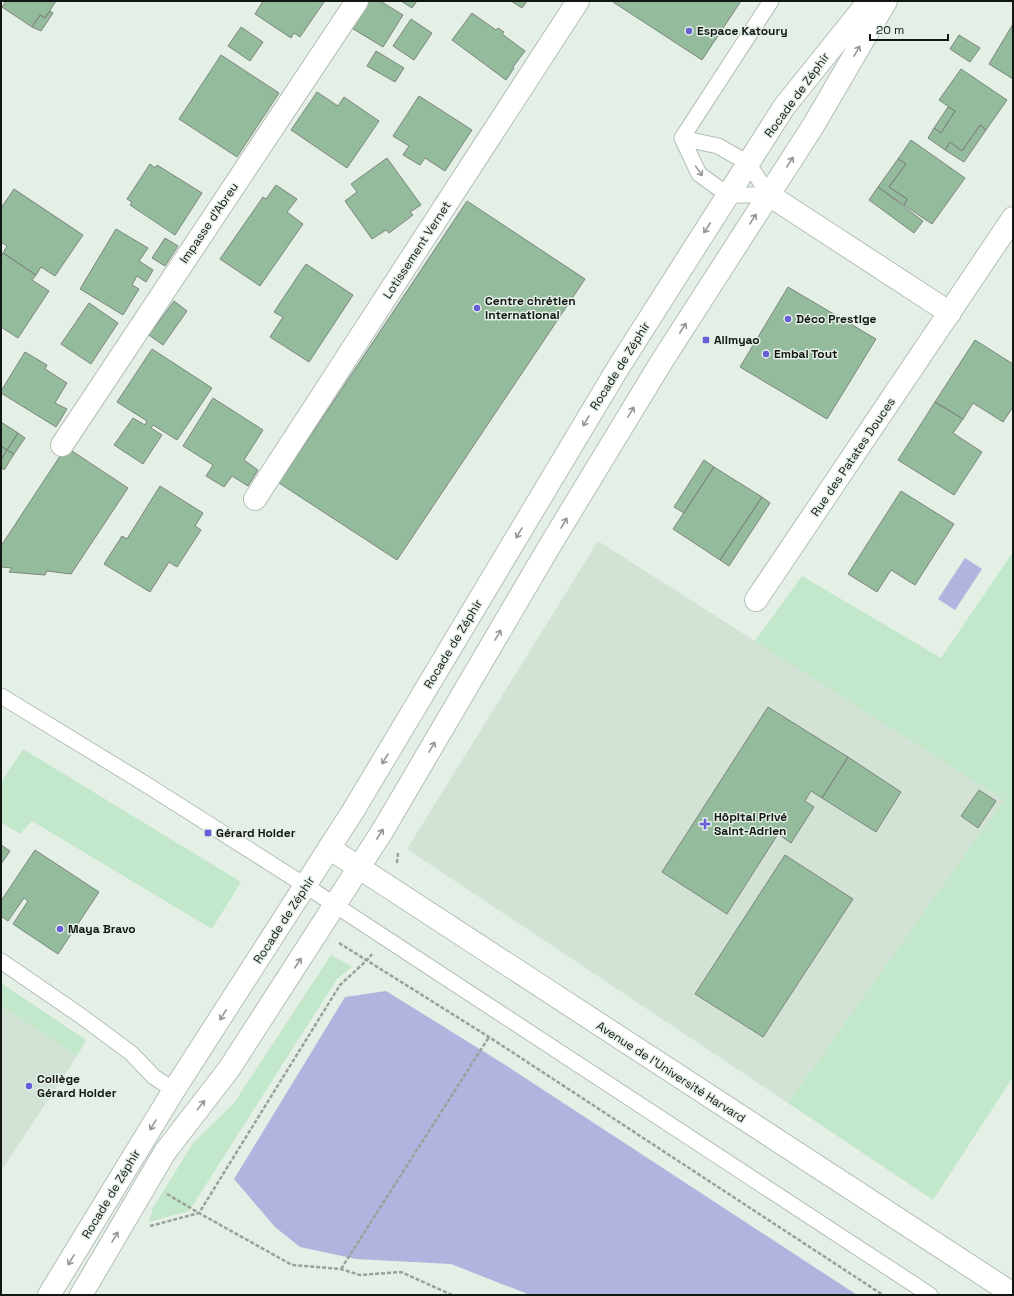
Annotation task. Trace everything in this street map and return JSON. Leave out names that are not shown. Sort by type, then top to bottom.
[{"type":"main road","name":"Impasse d'Abreu","points":[[62,445],[357,1]]},
{"type":"main road","name":"Lotissement Vernet","points":[[255,499],[578,1]]},
{"type":"main road","name":"Rocade de Zéphir","points":[[49,1295],[174,1090],[354,811],[618,368],[784,107],[869,1]]},
{"type":"main road","name":"Rocade de Zéphir","points":[[81,1295],[164,1152],[229,1069],[383,830],[549,548],[662,361],[813,126],[886,1]]},
{"type":"main road","points":[[768,195],[950,313]]},
{"type":"main road","name":"Rue des Patates Douces","points":[[756,600],[1013,218]]},
{"type":"main road","name":"Avenue de l'Université Harvard","points":[[329,848],[1013,1294]]},
{"type":"lane","points":[[682,138],[772,1]]},
{"type":"lane","points":[[682,138],[718,146],[748,163],[768,195]]},
{"type":"lane","points":[[682,138],[699,174],[728,195],[768,195]]},
{"type":"lane","points":[[1,696],[147,785],[306,886],[930,1295]]},
{"type":"lane","points":[[1,961],[125,1048],[154,1077],[174,1090]]},
{"type":"path","points":[[338,942],[488,1037],[883,1295]]},
{"type":"path","points":[[143,1228],[199,1213],[340,985],[367,960]]},
{"type":"path","points":[[341,1269],[488,1037]]},
{"type":"path","points":[[165,1193],[292,1265],[341,1269],[360,1275],[400,1272],[452,1295]]},
{"type":"shaded area","name":"Hôpital Privé Saint-Adrien","points":[[598,541],[1005,800],[788,1103],[407,849]]},
{"type":"shaded area","name":"Collège Gérard Holder","points":[[1,1006],[77,1056],[1,1171]]},
{"type":"green space","points":[[1013,552],[1013,1077],[933,1200],[788,1103],[1004,800],[755,641],[802,576],[941,658]]},
{"type":"green space","points":[[23,749],[241,882],[212,929],[32,821],[20,834],[1,822],[1,783]]},
{"type":"green space","points":[[331,955],[352,967],[337,979],[189,1211],[149,1222],[153,1208],[193,1143],[234,1103]]},
{"type":"green space","points":[[1,983],[86,1040],[77,1056],[1,1006]]},
{"type":"water","points":[[965,558],[982,569],[955,610],[938,599]]},
{"type":"water","points":[[386,991],[507,1066],[857,1295],[530,1295],[451,1264],[356,1259],[300,1247],[275,1227],[234,1179],[345,997]]},
{"type":"building","points":[[6,1],[56,1],[45,18],[40,15],[32,27],[2,7]]},
{"type":"building","points":[[263,1],[324,2],[300,37],[294,33],[291,38],[255,14]]},
{"type":"building","points":[[366,1],[380,1],[403,15],[383,47],[350,27]]},
{"type":"building","points":[[401,1],[417,1],[412,8]]},
{"type":"building","points":[[511,1],[527,1],[522,8]]},
{"type":"building","name":"Espace Katoury","points":[[613,1],[741,1],[702,60]]},
{"type":"building","points":[[50,11],[53,13],[41,31],[32,27],[40,15],[45,18]]},
{"type":"building","points":[[472,13],[496,30],[498,28],[504,32],[502,34],[525,51],[513,67],[514,68],[506,80],[452,40]]},
{"type":"building","points":[[411,19],[432,33],[414,60],[393,46]]},
{"type":"building","points":[[1013,24],[1013,79],[989,64]]},
{"type":"building","points":[[241,27],[263,42],[250,61],[228,46]]},
{"type":"building","points":[[959,35],[980,48],[970,62],[950,49]]},
{"type":"building","points":[[376,51],[404,68],[395,82],[367,66]]},
{"type":"building","points":[[221,55],[279,93],[237,157],[179,119]]},
{"type":"building","points":[[961,69],[1007,100],[986,130],[980,125],[962,151],[950,142],[945,150],[928,138],[934,128],[941,133],[955,111],[939,100]]},
{"type":"building","points":[[317,92],[338,106],[344,97],[379,121],[347,168],[291,130]]},
{"type":"building","points":[[419,96],[472,130],[445,171],[425,158],[420,165],[403,155],[409,146],[393,136]]},
{"type":"building","points":[[948,107],[955,111],[941,133],[934,128]]},
{"type":"building","points":[[980,125],[986,130],[964,162],[945,150],[950,142],[962,151]]},
{"type":"building","points":[[911,140],[965,178],[932,224],[904,205],[907,199],[889,187],[906,164],[898,159]]},
{"type":"building","points":[[387,158],[421,205],[410,212],[413,215],[389,233],[386,230],[372,239],[345,201],[357,192],[351,184]]},
{"type":"building","points":[[898,159],[906,164],[889,187],[907,199],[904,205],[878,187]]},
{"type":"building","points":[[150,164],[155,168],[157,165],[202,193],[175,235],[130,205],[132,202],[127,199]]},
{"type":"building","points":[[276,185],[297,199],[287,212],[303,224],[260,286],[220,259],[263,197],[266,199]]},
{"type":"building","points":[[878,187],[923,221],[914,233],[869,200]]},
{"type":"building","points":[[14,189],[83,235],[55,276],[41,267],[36,275],[3,253],[7,246],[1,242],[1,208]]},
{"type":"building","points":[[467,201],[585,279],[397,560],[279,483]]},
{"type":"building","points":[[116,229],[148,248],[139,261],[153,270],[146,282],[137,276],[132,285],[139,289],[123,315],[80,289]]},
{"type":"building","points":[[165,238],[178,246],[165,266],[152,258]]},
{"type":"building","points":[[3,253],[36,275],[32,280],[49,291],[18,338],[1,327],[1,256]]},
{"type":"building","points":[[306,264],[353,295],[309,362],[270,337],[283,317],[274,312]]},
{"type":"building","points":[[788,287],[876,339],[827,419],[740,367]]},
{"type":"building","points":[[174,301],[187,311],[163,345],[149,335]]},
{"type":"building","points":[[89,303],[118,323],[91,364],[61,344]]},
{"type":"building","points":[[975,340],[1013,364],[1013,407],[1003,422],[973,403],[963,419],[935,402]]},
{"type":"building","points":[[152,349],[212,388],[177,440],[153,425],[151,428],[162,435],[143,464],[114,445],[133,418],[145,425],[147,421],[117,402]]},
{"type":"building","points":[[25,352],[47,365],[45,369],[67,383],[55,403],[67,409],[56,427],[1,393]]},
{"type":"building","points":[[213,398],[263,430],[244,460],[258,470],[248,486],[232,476],[224,487],[206,476],[213,465],[183,446]]},
{"type":"building","points":[[935,402],[963,419],[953,433],[982,452],[954,495],[898,460]]},
{"type":"building","points":[[1,422],[18,433],[7,450],[1,446]]},
{"type":"building","points":[[18,433],[25,438],[14,454],[7,450]]},
{"type":"building","points":[[1,446],[7,450],[1,460]]},
{"type":"building","points":[[66,447],[128,488],[71,574],[47,571],[45,575],[9,572],[12,568],[1,567],[1,546]]},
{"type":"building","points":[[7,450],[14,454],[4,470],[1,467],[1,460]]},
{"type":"building","points":[[704,460],[714,467],[684,513],[674,507]]},
{"type":"building","points":[[714,467],[762,497],[720,560],[673,529]]},
{"type":"building","points":[[160,486],[203,513],[195,526],[201,530],[177,567],[169,562],[150,592],[104,564],[122,536],[127,539]]},
{"type":"building","points":[[901,491],[954,524],[915,585],[891,570],[877,592],[848,574]]},
{"type":"building","points":[[762,497],[770,503],[729,566],[720,560]]},
{"type":"building","points":[[768,707],[848,757],[822,798],[811,791],[805,801],[814,807],[791,843],[778,834],[727,914],[662,872]]},
{"type":"building","points":[[848,757],[901,792],[876,832],[822,798]]},
{"type":"building","points":[[979,790],[996,801],[978,828],[961,816]]},
{"type":"building","points":[[1,845],[10,851],[1,864]]},
{"type":"building","points":[[35,850],[99,892],[58,954],[13,924],[28,901],[24,898],[8,921],[1,916],[1,901]]},
{"type":"building","points":[[785,855],[853,899],[763,1037],[695,994]]},
{"type":"place","name":"Espace Katoury","points":[[689,31]]},
{"type":"place","name":"Centre chrétien international","points":[[477,308]]},
{"type":"place","name":"Déco Prestige","points":[[788,319]]},
{"type":"place","name":"Alimyao","points":[[706,340]]},
{"type":"place","name":"Embal Tout","points":[[766,354]]},
{"type":"place","name":"Hôpital Privé Saint-Adrien","points":[[705,824]]},
{"type":"place","name":"Gérard Holder","points":[[208,833]]},
{"type":"place","name":"Maya Bravo","points":[[60,929]]},
{"type":"place","name":"Collège Gérard Holder","points":[[29,1086]]}]
